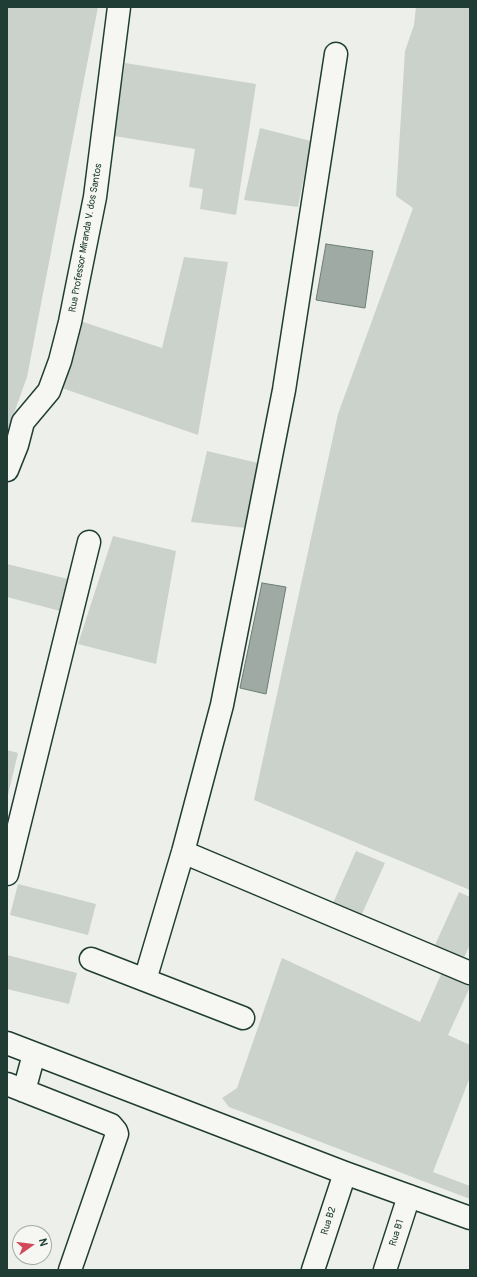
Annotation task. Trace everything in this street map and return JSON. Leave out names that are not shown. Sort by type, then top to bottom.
[{"type":"street","name":"Rua Professor Miranda V. dos Santos","points":[[7,470],[17,445],[23,422],[33,412],[49,391],[60,361],[70,322],[95,197],[119,7]]},
{"type":"street","points":[[145,980],[183,852],[222,705],[284,390],[336,54]]},
{"type":"street","points":[[7,874],[89,542]]},
{"type":"street","points":[[183,852],[470,973]]},
{"type":"street","points":[[90,959],[243,1018]]},
{"type":"street","points":[[7,1043],[344,1173],[470,1218]]},
{"type":"street","points":[[34,1054],[16,1087],[111,1125],[116,1131],[114,1142],[70,1270]]},
{"type":"street","name":"Rua B2","points":[[313,1270],[344,1173]]},
{"type":"street","name":"Rua B1","points":[[385,1270],[409,1196]]},
{"type":"shaded area","points":[[7,7],[98,7],[27,377],[7,433]]},
{"type":"shaded area","points":[[416,7],[470,7],[470,890],[254,800],[338,414],[413,208],[396,196],[405,51],[414,25]]},
{"type":"shaded area","points":[[125,63],[256,84],[236,215],[200,209],[203,189],[189,187],[195,149],[114,136]]},
{"type":"shaded area","points":[[260,128],[311,141],[298,207],[244,200]]},
{"type":"shaded area","points":[[326,244],[373,251],[365,308],[316,300]]},
{"type":"shaded area","points":[[184,257],[228,262],[198,435],[59,387],[80,321],[162,348]]},
{"type":"shaded area","points":[[207,451],[258,463],[246,528],[191,522]]},
{"type":"shaded area","points":[[113,536],[176,551],[156,664],[78,644]]},
{"type":"shaded area","points":[[7,564],[68,579],[60,611],[7,597]]},
{"type":"shaded area","points":[[262,583],[286,587],[266,694],[240,688]]},
{"type":"shaded area","points":[[7,750],[18,753],[7,799]]},
{"type":"shaded area","points":[[356,851],[385,863],[361,916],[333,903]]},
{"type":"shaded area","points":[[18,884],[96,904],[88,935],[10,915]]},
{"type":"shaded area","points":[[459,892],[470,897],[470,944],[464,958],[435,945]]},
{"type":"shaded area","points":[[7,955],[77,973],[69,1004],[7,989]]},
{"type":"shaded area","points":[[282,958],[420,1022],[443,970],[470,982],[470,987],[448,1035],[470,1045],[470,1077],[433,1172],[470,1186],[470,1199],[229,1107],[222,1098],[237,1088]]}]
